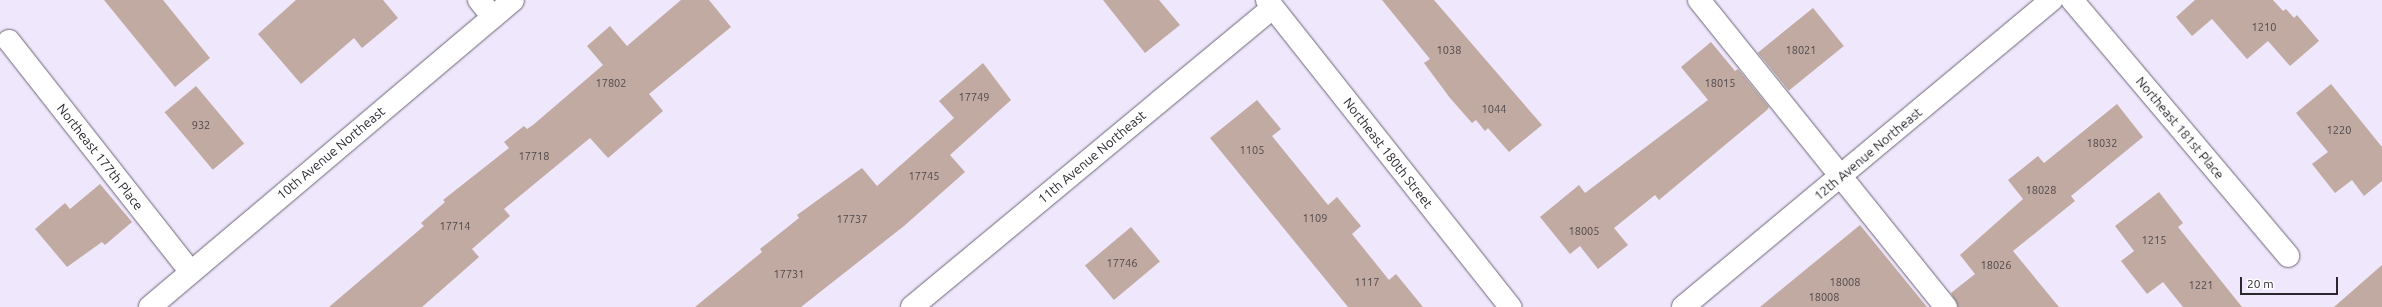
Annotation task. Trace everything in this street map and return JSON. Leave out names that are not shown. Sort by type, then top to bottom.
[{"type":"street","points":[[479,0],[493,17]]},
{"type":"street","name":"10th Avenue Northeast","points":[[150,307],[513,0]]},
{"type":"street","points":[[1699,0],[1842,175],[1946,307]]},
{"type":"street","name":"12th Avenue Northeast","points":[[1683,307],[2052,0]]},
{"type":"street","name":"Northeast 181st Place","points":[[2072,0],[2288,256]]},
{"type":"street","name":"11th Avenue Northeast","points":[[912,307],[1270,4]]},
{"type":"street","name":"Northeast 180th Street","points":[[1270,4],[1510,307]]},
{"type":"street","name":"Northeast 177th Place","points":[[10,41],[191,272]]},
{"type":"building","points":[[104,0],[163,0],[210,58],[175,87]]},
{"type":"building","points":[[296,0],[383,0],[398,18],[362,48],[354,38],[301,84],[258,34]]},
{"type":"building","points":[[681,0],[709,0],[731,27],[649,94],[663,111],[608,158],[590,138],[504,209],[510,216],[472,249],[479,257],[422,307],[329,307],[424,226],[421,223],[445,202],[443,200],[509,148],[504,142],[524,126],[527,129],[533,125],[603,65],[587,46],[610,26],[627,46]]},
{"type":"building","points":[[1103,0],[1159,0],[1180,25],[1145,53]]},
{"type":"building","points":[[1382,0],[1434,0],[1542,125],[1509,152],[1488,128],[1485,131],[1476,120],[1472,123],[1450,98],[1424,63],[1430,59]]},
{"type":"building","points":[[2195,0],[2273,0],[2283,11],[2286,9],[2294,18],[2297,15],[2319,41],[2290,66],[2268,41],[2247,59],[2212,19],[2192,36],[2176,17]]},
{"type":"building","points":[[1813,8],[1844,46],[1789,91],[1758,53]]},
{"type":"building","points":[[1711,42],[1735,71],[1738,69],[1769,107],[1659,200],[1655,195],[1614,228],[1628,245],[1598,269],[1580,246],[1570,254],[1540,217],[1579,185],[1585,193],[1708,100],[1681,67]]},
{"type":"building","points":[[983,63],[1011,100],[950,155],[965,172],[904,226],[801,307],[695,307],[762,252],[760,249],[799,218],[797,215],[862,168],[877,186],[954,118],[939,101]]},
{"type":"building","points":[[2331,84],[2382,147],[2382,181],[2364,196],[2352,180],[2335,193],[2312,164],[2328,152],[2296,113]]},
{"type":"building","points":[[196,86],[244,143],[213,170],[165,112]]},
{"type":"building","points":[[1257,100],[1281,129],[1272,136],[1328,205],[1337,197],[1361,226],[1352,234],[1389,280],[1396,274],[1423,307],[1348,307],[1210,138]]},
{"type":"building","points":[[2117,104],[2143,137],[2071,196],[2075,201],[2013,251],[2059,307],[1958,307],[1951,293],[1975,274],[1960,255],[2023,199],[2008,180],[2038,156],[2044,163]]},
{"type":"building","points":[[100,184],[132,222],[105,245],[102,242],[67,267],[35,229],[65,203],[70,209]]},
{"type":"building","points":[[2159,192],[2183,223],[2178,227],[2242,307],[2183,307],[2163,282],[2147,294],[2121,261],[2134,251],[2115,226]]},
{"type":"building","points":[[1860,225],[1927,307],[1760,307]]},
{"type":"building","points":[[1131,227],[1160,261],[1114,300],[1085,266]]},
{"type":"building","points":[[2382,265],[2382,307],[2334,307]]}]
